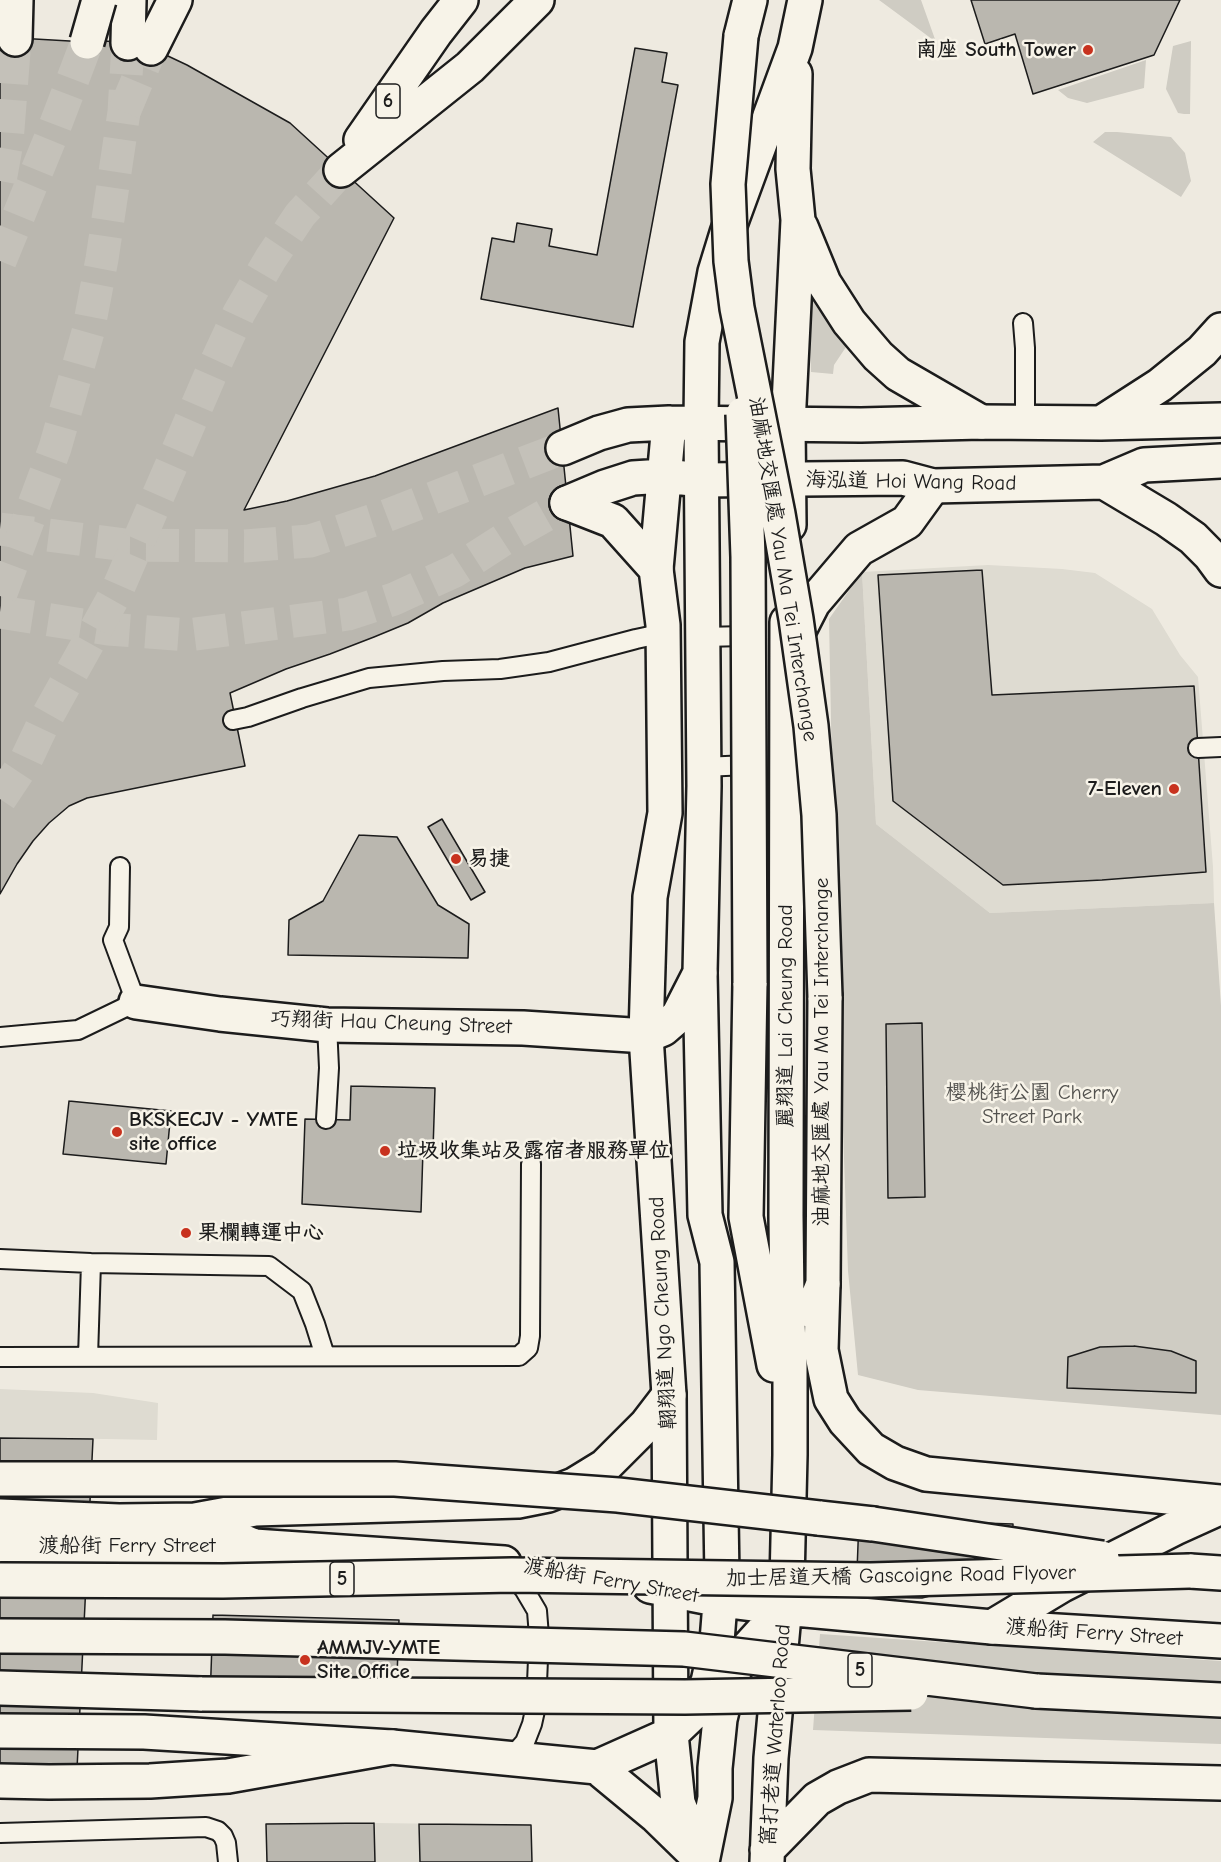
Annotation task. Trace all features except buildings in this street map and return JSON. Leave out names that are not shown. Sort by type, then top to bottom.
[{"type":"main road","points":[[15,39],[16,0]]},
{"type":"main road","points":[[98,0],[118,44]]},
{"type":"main road","points":[[118,44],[129,0]]},
{"type":"main road","points":[[118,44],[174,0]]},
{"type":"main road","name":"6","points":[[461,0],[436,32],[341,170],[470,67],[537,0]]},
{"type":"main road","name":"油麻地交匯處 Yau Ma Tei Interchange","points":[[750,0],[741,36],[728,184],[732,261],[737,308],[778,514],[796,619],[811,726],[819,815],[825,997],[821,1350],[831,1399],[845,1422],[871,1449],[895,1463],[926,1474],[1221,1505]]},
{"type":"main road","points":[[700,973],[678,1016],[663,1029],[646,1036],[650,897],[665,813],[664,633],[656,569],[664,476],[685,423],[715,272],[727,233],[795,48],[805,0]]},
{"type":"main road","points":[[795,48],[793,169],[798,220],[824,283],[849,322],[878,356],[898,374],[981,422]]},
{"type":"main road","name":"麗翔道 Lai Cheung Road","points":[[784,1608],[788,1555],[790,1428],[786,1216],[788,425],[798,220]]},
{"type":"main road","points":[[737,308],[748,557],[750,983],[746,1217],[768,1342],[790,1428]]},
{"type":"main road","points":[[1101,423],[1161,385],[1202,351],[1221,330]]},
{"type":"main road","points":[[563,448],[599,433],[628,425],[1101,423],[1221,420]]},
{"type":"main road","points":[[0,1731],[144,1732],[392,1747],[597,1767],[671,1734],[693,1713],[708,1682],[717,1641],[722,1578],[717,1262],[705,1215],[700,973],[704,767],[702,480],[685,423]]},
{"type":"main road","name":"海泓道 Hoi Wang Road","points":[[656,569],[613,521],[567,503],[633,478],[664,476],[702,480],[903,478],[933,486],[1104,482],[1144,465],[1221,461]]},
{"type":"main road","points":[[1104,482],[1193,538],[1221,570]]},
{"type":"main road","points":[[786,656],[813,603],[859,549],[907,522],[933,486]]},
{"type":"main road","name":"巧翔街 Hau Cheung Street","points":[[136,1002],[220,1014],[327,1025],[556,1029],[646,1036]]},
{"type":"main road","name":"翺翔道 Ngo Cheung Road","points":[[646,1036],[669,1395],[671,1590]]},
{"type":"main road","points":[[717,1262],[746,1217]]},
{"type":"main road","points":[[790,1363],[823,1284]]},
{"type":"main road","points":[[0,1516],[119,1521],[195,1520],[255,1509],[518,1501],[548,1495],[574,1485],[605,1466],[646,1425],[669,1395]]},
{"type":"main road","points":[[0,1479],[395,1479],[618,1495],[873,1524],[1205,1572]]},
{"type":"main road","points":[[992,1627],[1062,1585],[1221,1505]]},
{"type":"main road","points":[[195,1520],[254,1546]]},
{"type":"main road","name":"渡船街 Ferry Street","points":[[0,1545],[254,1546],[502,1563],[562,1570],[720,1600],[784,1608],[992,1627],[1221,1641]]},
{"type":"main road","name":"加士居道天橋 Gascoigne Road Flyover","points":[[0,1580],[223,1581],[512,1575],[871,1580],[1205,1572]]},
{"type":"main road","points":[[671,1590],[671,1734],[678,1803],[702,1862]]},
{"type":"main road","points":[[702,1862],[715,1798],[715,1768],[720,1719],[730,1678],[745,1652],[784,1608]]},
{"type":"main road","name":"窩打老道 Waterloo Road","points":[[767,1856],[771,1758],[784,1608]]},
{"type":"main road","name":"5","points":[[0,1636],[237,1637],[684,1649],[1036,1691],[1221,1700]]},
{"type":"main road","points":[[0,1688],[202,1694],[685,1697],[1036,1691]]},
{"type":"main road","points":[[0,1781],[150,1781],[228,1776],[392,1747]]},
{"type":"main road","points":[[597,1767],[655,1815],[702,1862]]},
{"type":"main road","points":[[767,1856],[817,1799],[838,1787],[869,1775],[1221,1783]]},
{"type":"lane","points":[[1023,323],[1025,423]]},
{"type":"lane","points":[[232,720],[256,715],[302,698],[369,678],[443,671],[500,669],[549,662],[664,633]]},
{"type":"lane","points":[[703,637],[745,636]]},
{"type":"lane","points":[[1198,748],[1221,747]]},
{"type":"lane","points":[[704,767],[748,765]]},
{"type":"lane","points":[[0,1037],[78,1030],[136,1002],[113,940],[119,927],[120,867]]},
{"type":"lane","points":[[326,1119],[329,1068],[327,1025]]},
{"type":"lane","points":[[0,1357],[519,1356],[528,1348],[530,1336],[531,1164]]},
{"type":"lane","points":[[0,1259],[269,1266],[302,1291],[325,1356]]},
{"type":"lane","points":[[88,1357],[91,1263]]},
{"type":"lane","points":[[502,1563],[524,1588],[537,1611],[539,1636],[536,1706],[532,1724],[525,1742],[511,1758]]},
{"type":"lane","points":[[0,1833],[212,1828],[223,1836],[228,1862]]},
{"type":"shaded area","points":[[988,565],[1095,573],[1152,609],[1180,655],[1198,677],[1214,903],[990,913],[876,824],[862,572]]},
{"type":"shaded area","points":[[0,1389],[93,1393],[158,1403],[157,1440],[0,1437]]},
{"type":"shaded area","points":[[266,1824],[531,1825],[532,1862],[266,1862]]},
{"type":"green space","points":[[879,0],[921,0],[936,42]]},
{"type":"green space","points":[[1191,41],[1190,114],[1184,114],[1178,113],[1166,89],[1173,46]]},
{"type":"green space","points":[[1146,60],[1144,88],[1087,103],[1068,98],[1058,90]]},
{"type":"green space","points":[[1105,132],[1171,137],[1185,153],[1191,181],[1181,197],[1093,142]]},
{"type":"green space","points":[[809,294],[846,347],[834,365],[833,374],[811,372]]},
{"type":"green space","name":"櫻桃街公園 Cherry Street Park","points":[[862,572],[876,824],[990,913],[1214,903],[1221,1006],[1221,1415],[918,1390],[858,1375],[848,1271],[834,876],[829,619]]},
{"type":"green space","points":[[820,1634],[1221,1661],[1221,1744],[813,1730]]},
{"type":"tunnel","points":[[0,181],[7,142],[15,39]]},
{"type":"tunnel","points":[[0,261],[87,42]]},
{"type":"tunnel","points":[[0,596],[55,448],[88,332],[102,259],[124,112],[128,43]]},
{"type":"tunnel","points":[[124,112],[151,48]]},
{"type":"tunnel","points":[[0,799],[26,760],[43,724],[117,591],[239,313],[271,258],[300,215],[341,170]]},
{"type":"tunnel","points":[[0,529],[126,545],[245,546],[310,541],[383,517],[563,448]]},
{"type":"tunnel","points":[[0,612],[108,629],[188,635],[348,614],[394,599],[455,571],[509,536],[567,503]]},
{"type":"place","name":"南座 South Tower","points":[[1088,50]]},
{"type":"place","name":"7-Eleven","points":[[1174,789]]},
{"type":"place","name":"易捷","points":[[456,859]]},
{"type":"place","name":"BKSKECJV - YMTE site office","points":[[117,1132]]},
{"type":"place","name":"垃圾收集站及露宿者服務單位","points":[[385,1151]]},
{"type":"place","name":"果欄轉運中心","points":[[186,1233]]},
{"type":"place","name":"AMMJV-YMTE Site Office","points":[[305,1660]]}]
